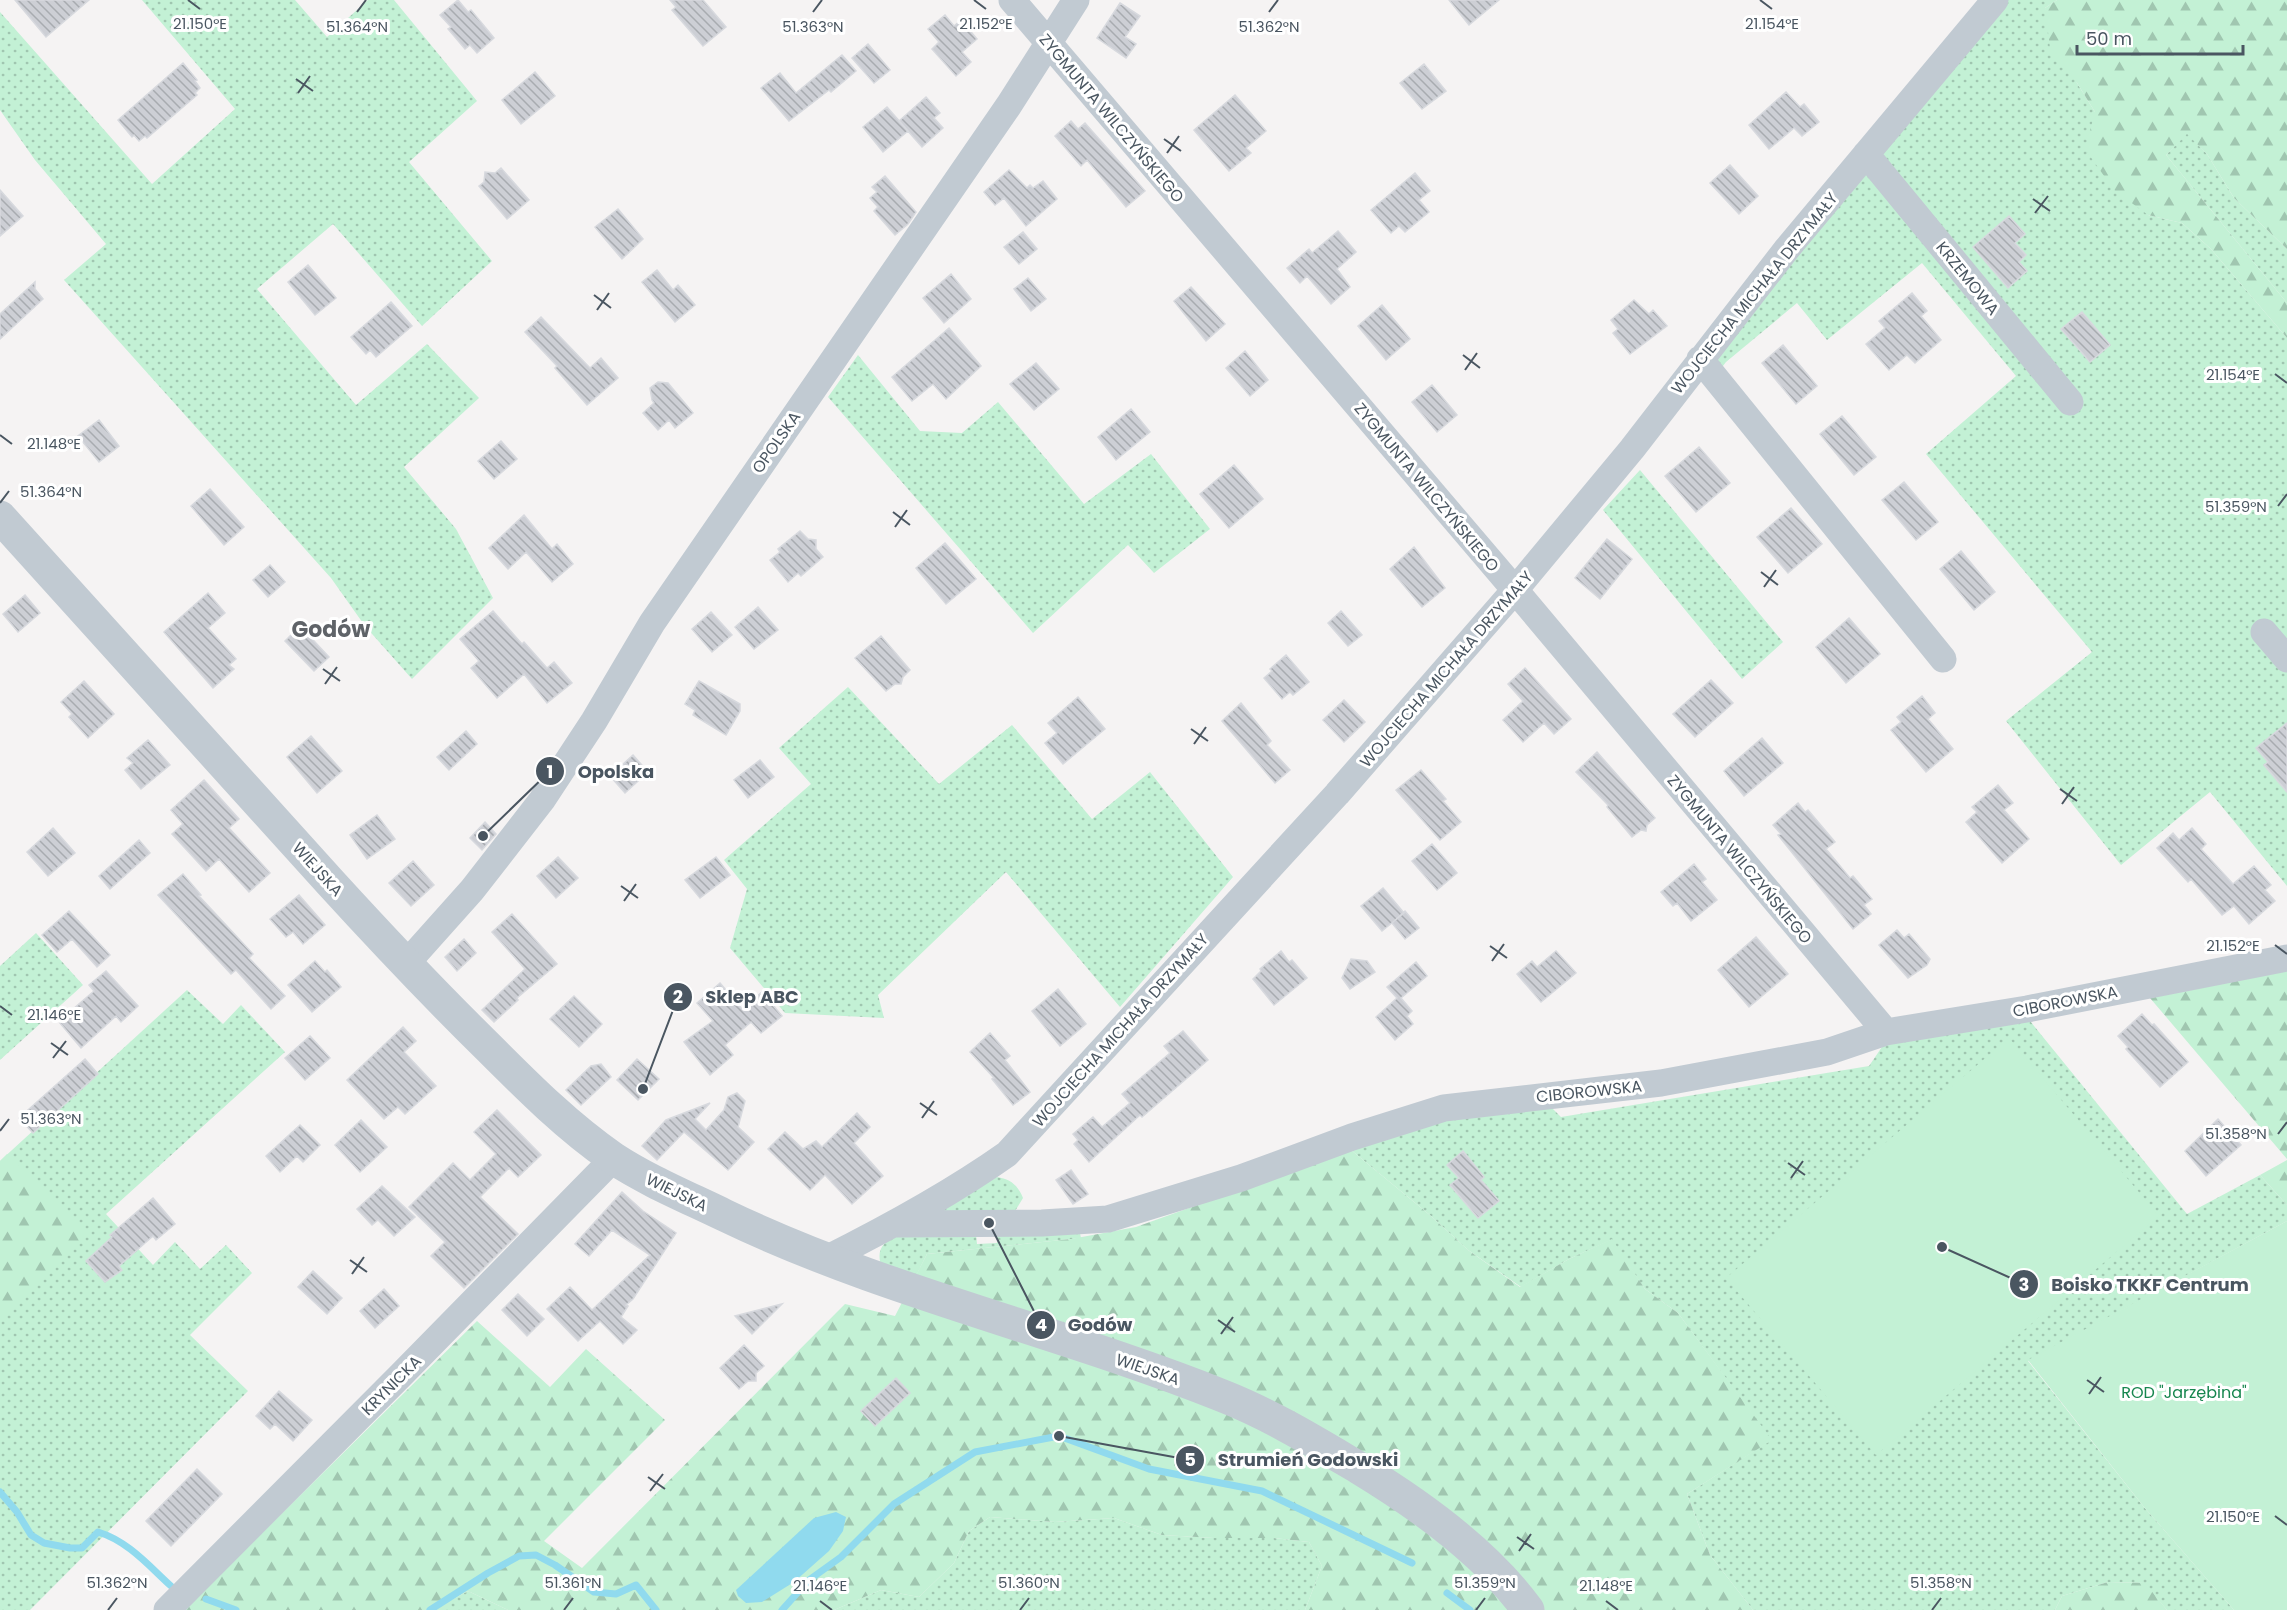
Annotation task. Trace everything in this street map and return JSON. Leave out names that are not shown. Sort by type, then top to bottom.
[{"type":"street","name":"ZYGMUNTA WILCZYŃSKIEGO","points":[[1012,0],[1515,590],[1886,1032]]},
{"type":"street","name":"OPOLSKA","points":[[405,965],[472,890],[542,800],[598,714],[652,623],[1003,114],[1076,0]]},
{"type":"street","name":"WOJCIECHA MICHAŁA DRZYMAŁY","points":[[824,1260],[896,1224],[971,1179],[1007,1154],[1337,794],[1515,590],[1632,449],[1700,358],[1786,250],[1995,0]]},
{"type":"street","name":"KRZEMOWA","points":[[1866,154],[2070,402]]},
{"type":"street","points":[[1700,358],[1943,658]]},
{"type":"street","name":"WIEJSKA","points":[[0,517],[405,965],[541,1099],[577,1131],[614,1158],[644,1176],[824,1260],[1164,1374],[1270,1417],[1383,1483],[1433,1517],[1466,1544],[1528,1610]]},
{"type":"street","points":[[2264,632],[2287,659]]},
{"type":"street","name":"CIBOROWSKA","points":[[896,1224],[1042,1223],[1108,1219],[1241,1178],[1352,1137],[1444,1108],[1661,1083],[1827,1052],[1886,1032],[2027,1009],[2287,958]]},
{"type":"street","name":"KRYNICKA","points":[[167,1610],[614,1158]]},
{"type":"green space","points":[[142,0],[295,0],[327,37],[368,0],[394,0],[477,101],[409,162],[492,261],[422,326],[333,224],[257,289],[356,405],[427,344],[479,398],[404,467],[456,529],[493,598],[412,679],[365,626],[331,578],[64,280],[106,244],[35,160],[0,110],[0,12],[152,184],[235,109]]},
{"type":"green space","points":[[2006,0],[2057,0],[2045,8],[2077,83],[2095,112],[2148,215],[2182,223],[2211,249],[2287,338],[2287,886],[2210,792],[2121,865],[2006,721],[2092,652],[1926,454],[2016,376],[1922,263],[1827,340],[1797,303],[1726,362],[1719,371],[1717,352]]},
{"type":"green space","points":[[2057,0],[2287,0],[2287,249],[2234,198],[2207,154],[2187,134],[2166,155],[2287,303],[2287,338],[2211,249],[2182,223],[2148,215],[2114,190],[2085,149],[2095,112],[2077,83],[2050,48],[2045,8]]},
{"type":"green space","points":[[2187,133],[2207,154],[2234,198],[2287,249],[2287,303],[2166,155]]},
{"type":"green space","points":[[858,355],[920,431],[962,433],[998,402],[1084,504],[1151,454],[1210,529],[1154,573],[1128,545],[1033,633],[828,397]]},
{"type":"green space","points":[[1640,470],[1783,642],[1742,679],[1603,510]]},
{"type":"green space","points":[[848,687],[939,784],[1012,725],[1092,819],[1150,772],[1233,877],[1120,1007],[1006,872],[878,995],[884,1018],[785,1013],[730,948],[747,889],[724,860],[811,784],[779,748]]},
{"type":"green space","points":[[36,933],[83,985],[0,1060],[0,966]]},
{"type":"green space","points":[[2287,971],[2287,1159],[2150,998]]},
{"type":"green space","points":[[187,990],[223,1024],[241,1005],[285,1052],[106,1214],[153,1265],[175,1242],[200,1269],[226,1245],[252,1273],[190,1335],[248,1391],[30,1610],[0,1610],[0,1161]]},
{"type":"green space","points":[[2026,1016],[2187,1214],[2260,1175],[2287,1205],[2287,1221],[2028,1361],[2144,1507],[2234,1610],[2167,1610],[2144,1583],[2108,1582],[2062,1596],[2055,1610],[1753,1610],[1710,1555],[1687,1494],[1771,1440],[1678,1313],[1645,1289],[1611,1240],[1569,1259],[1521,1287],[1468,1250],[1431,1216],[1351,1150],[1439,1120],[1547,1103],[1561,1117],[1869,1066],[1886,1041]]},
{"type":"green space","points":[[2009,1038],[2159,1216],[1876,1455],[1726,1278]]},
{"type":"green space","points":[[1351,1150],[1431,1216],[1468,1250],[1520,1287],[1569,1259],[1612,1239],[1645,1289],[1678,1313],[1772,1440],[1687,1494],[1710,1555],[1753,1610],[1305,1610],[1322,1566],[1309,1542],[1274,1538],[1162,1535],[1114,1518],[1055,1522],[990,1517],[969,1531],[954,1563],[919,1597],[881,1590],[834,1610],[508,1610],[468,1591],[433,1610],[184,1610],[477,1321],[550,1387],[586,1349],[665,1420],[544,1541],[582,1568],[845,1304],[895,1316],[927,1254],[1071,1239],[1136,1227]]},
{"type":"green space","points":[[7,1154],[88,1234],[0,1318],[0,1161]]},
{"type":"green space","points":[[2287,1160],[2287,1205],[2260,1175]]},
{"type":"green space","points":[[997,1177],[1013,1183],[1021,1193],[1023,1198],[1015,1211],[934,1215]]},
{"type":"green space","name":"ROD \"Jarzębina\"","points":[[2287,1221],[2287,1610],[2234,1610],[2144,1507],[2028,1360]]},
{"type":"green space","points":[[1080,1233],[1081,1238],[927,1254],[913,1282],[881,1265],[880,1260],[881,1249],[893,1237],[976,1234],[977,1244],[997,1243],[997,1234]]},
{"type":"green space","points":[[990,1517],[1055,1522],[1114,1518],[1162,1535],[1274,1538],[1309,1542],[1322,1566],[1305,1610],[834,1610],[881,1590],[919,1597],[954,1563],[969,1531]]},
{"type":"green space","points":[[2108,1582],[2145,1583],[2167,1610],[2055,1610],[2062,1596]]},
{"type":"green space","points":[[468,1591],[508,1610],[433,1610]]},
{"type":"water","points":[[836,1512],[846,1517],[843,1531],[829,1551],[794,1582],[762,1602],[746,1603],[738,1596],[736,1590],[814,1518]]},
{"type":"building","points":[[15,0],[89,0],[46,37]]},
{"type":"building","points":[[458,0],[468,12],[471,10],[494,38],[477,53],[470,45],[465,49],[448,29],[451,27],[440,15]]},
{"type":"building","points":[[670,0],[703,0],[726,27],[703,46],[672,10],[676,7]]},
{"type":"building","points":[[1449,0],[1499,0],[1469,25]]},
{"type":"building","points":[[1120,3],[1140,16],[1125,37],[1136,44],[1126,58],[1097,38]]},
{"type":"building","points":[[945,15],[954,26],[961,20],[977,39],[962,52],[971,62],[956,76],[932,49],[939,42],[928,29]]},
{"type":"building","points":[[868,44],[890,70],[874,83],[852,58]]},
{"type":"building","points":[[842,55],[856,71],[831,92],[829,90],[789,121],[761,88],[780,73],[796,93]]},
{"type":"building","points":[[183,63],[197,80],[195,81],[200,88],[195,93],[197,95],[147,138],[145,136],[139,141],[134,135],[132,137],[118,120]]},
{"type":"building","points":[[1424,64],[1446,91],[1422,109],[1400,83]]},
{"type":"building","points":[[535,72],[555,96],[521,124],[502,100]]},
{"type":"building","points":[[1786,92],[1800,107],[1804,104],[1819,122],[1802,136],[1794,128],[1769,149],[1749,125]]},
{"type":"building","points":[[1235,95],[1266,131],[1246,148],[1251,153],[1229,171],[1194,130]]},
{"type":"building","points":[[926,97],[940,113],[934,118],[943,128],[922,147],[899,121]]},
{"type":"building","points":[[887,107],[908,131],[883,152],[863,127]]},
{"type":"building","points":[[1071,121],[1078,129],[1085,123],[1145,191],[1126,207],[1087,160],[1081,166],[1055,136]]},
{"type":"building","points":[[1730,165],[1758,196],[1739,214],[1710,183]]},
{"type":"building","points":[[501,168],[529,200],[507,219],[479,186],[484,182],[485,172],[495,173]]},
{"type":"building","points":[[1009,170],[1027,188],[1030,185],[1033,188],[1043,181],[1057,199],[1026,226],[1004,198],[995,205],[984,192]]},
{"type":"building","points":[[1415,173],[1430,191],[1419,200],[1429,212],[1405,232],[1399,226],[1391,233],[1371,210]]},
{"type":"building","points":[[885,176],[916,212],[908,224],[895,235],[874,211],[878,207],[870,198],[877,192],[872,187]]},
{"type":"building","points":[[0,190],[23,216],[0,236]]},
{"type":"building","points":[[618,209],[643,239],[622,259],[595,227]]},
{"type":"building","points":[[2009,216],[2025,234],[2015,243],[2026,255],[2019,262],[2027,271],[2008,288],[1973,247]]},
{"type":"building","points":[[1338,231],[1356,252],[1337,269],[1350,287],[1331,304],[1307,276],[1300,283],[1287,268],[1309,249],[1312,253]]},
{"type":"building","points":[[1023,232],[1037,249],[1019,264],[1004,247]]},
{"type":"building","points":[[308,265],[336,298],[315,315],[288,282]]},
{"type":"building","points":[[657,270],[673,290],[678,285],[695,305],[675,322],[642,282]]},
{"type":"building","points":[[951,274],[971,299],[944,323],[923,298]]},
{"type":"building","points":[[1028,278],[1046,299],[1031,311],[1014,289]]},
{"type":"building","points":[[35,282],[35,289],[43,299],[0,339],[0,314]]},
{"type":"building","points":[[1191,287],[1225,324],[1206,341],[1174,301]]},
{"type":"building","points":[[1912,293],[1927,311],[1921,316],[1941,340],[1915,363],[1907,355],[1889,370],[1866,344],[1885,328],[1879,321]]},
{"type":"building","points":[[1634,300],[1649,314],[1653,310],[1667,326],[1630,354],[1613,333],[1618,329],[1611,320]]},
{"type":"building","points":[[391,302],[412,326],[376,357],[370,350],[366,354],[351,337]]},
{"type":"building","points":[[1382,305],[1410,339],[1386,360],[1358,326]]},
{"type":"building","points":[[2082,312],[2110,345],[2090,362],[2061,329]]},
{"type":"building","points":[[541,317],[590,368],[601,358],[618,378],[587,405],[555,368],[557,366],[525,332]]},
{"type":"building","points":[[949,328],[981,366],[946,399],[933,384],[912,401],[892,377]]},
{"type":"building","points":[[1783,345],[1817,386],[1796,404],[1762,363]]},
{"type":"building","points":[[1245,351],[1268,380],[1250,396],[1226,368]]},
{"type":"building","points":[[1036,363],[1059,389],[1034,410],[1010,384]]},
{"type":"building","points":[[658,382],[668,383],[693,413],[675,428],[669,420],[658,430],[643,413],[654,403],[650,388]]},
{"type":"building","points":[[1432,385],[1457,415],[1437,432],[1412,402]]},
{"type":"building","points":[[1131,409],[1150,432],[1116,460],[1098,437]]},
{"type":"building","points":[[1842,416],[1876,457],[1854,475],[1820,434]]},
{"type":"building","points":[[99,420],[119,446],[99,462],[78,436]]},
{"type":"building","points":[[501,441],[517,459],[494,479],[478,461]]},
{"type":"building","points":[[1699,447],[1730,483],[1696,512],[1665,476]]},
{"type":"building","points":[[1234,465],[1263,499],[1229,528],[1200,494]]},
{"type":"building","points":[[1904,482],[1938,522],[1916,540],[1882,500]]},
{"type":"building","points":[[210,489],[244,527],[224,545],[191,506]]},
{"type":"building","points":[[1791,508],[1822,544],[1788,573],[1757,537]]},
{"type":"building","points":[[524,515],[552,549],[557,544],[573,564],[552,582],[526,552],[508,569],[489,548]]},
{"type":"building","points":[[800,531],[808,539],[816,540],[816,549],[823,557],[801,576],[798,573],[788,582],[770,560],[780,552],[778,549]]},
{"type":"building","points":[[1607,539],[1632,559],[1600,599],[1575,578]]},
{"type":"building","points":[[945,543],[976,579],[946,604],[916,568]]},
{"type":"building","points":[[1414,547],[1445,588],[1422,607],[1390,569]]},
{"type":"building","points":[[1961,551],[1995,592],[1974,610],[1940,569]]},
{"type":"building","points":[[270,565],[285,582],[268,597],[253,580]]},
{"type":"building","points":[[208,593],[225,613],[208,628],[236,659],[229,665],[234,669],[213,688],[164,632]]},
{"type":"building","points":[[25,595],[40,613],[18,632],[3,614]]},
{"type":"building","points":[[758,607],[778,630],[754,649],[735,627]]},
{"type":"building","points":[[493,611],[547,668],[554,662],[572,683],[547,703],[524,674],[497,698],[471,668],[479,661],[460,639]]},
{"type":"building","points":[[1341,611],[1362,635],[1348,646],[1328,623]]},
{"type":"building","points":[[711,612],[732,635],[712,652],[692,629]]},
{"type":"building","points":[[1849,618],[1880,654],[1846,683],[1816,647]]},
{"type":"building","points":[[300,626],[329,657],[314,671],[285,641]]},
{"type":"building","points":[[881,636],[910,670],[903,677],[901,684],[895,684],[886,691],[855,658]]},
{"type":"building","points":[[1286,655],[1309,682],[1293,695],[1290,692],[1282,699],[1264,678],[1272,671],[1270,669]]},
{"type":"building","points":[[1525,668],[1571,719],[1554,734],[1544,723],[1523,742],[1503,720],[1523,701],[1508,684]]},
{"type":"building","points":[[1711,680],[1733,703],[1695,737],[1673,714]]},
{"type":"building","points":[[84,681],[114,714],[88,738],[69,717],[72,714],[61,702]]},
{"type":"building","points":[[699,681],[740,704],[740,711],[726,735],[693,715],[695,710],[685,704]]},
{"type":"building","points":[[1922,696],[1935,713],[1928,719],[1953,749],[1926,772],[1891,730],[1901,722],[1897,717]]},
{"type":"building","points":[[1078,697],[1105,729],[1063,764],[1045,743],[1057,733],[1048,723]]},
{"type":"building","points":[[1344,700],[1365,722],[1344,742],[1323,720]]},
{"type":"building","points":[[1241,703],[1271,741],[1267,745],[1290,770],[1275,783],[1222,721]]},
{"type":"building","points":[[2287,723],[2287,792],[2264,765],[2268,762],[2256,748]]},
{"type":"building","points":[[466,731],[477,744],[449,770],[437,757]]},
{"type":"building","points":[[311,736],[342,771],[317,793],[287,757]]},
{"type":"building","points":[[1762,738],[1783,763],[1744,796],[1724,771]]},
{"type":"building","points":[[148,740],[170,765],[141,789],[125,770],[133,763],[127,758]]},
{"type":"building","points":[[1597,752],[1655,818],[1647,825],[1646,831],[1641,830],[1632,837],[1607,807],[1608,805],[1576,772]]},
{"type":"building","points":[[633,755],[648,772],[625,793],[610,776]]},
{"type":"building","points":[[760,760],[774,777],[748,798],[734,780]]},
{"type":"building","points":[[1421,770],[1446,799],[1443,801],[1461,822],[1440,840],[1396,790]]},
{"type":"building","points":[[204,780],[239,819],[229,828],[270,873],[249,892],[219,859],[206,871],[172,834],[183,824],[171,810]]},
{"type":"building","points":[[1998,785],[2013,803],[2004,810],[2029,839],[2002,863],[1966,822],[1977,812],[1972,807]]},
{"type":"building","points":[[1798,803],[1805,812],[1808,810],[1835,842],[1826,849],[1850,878],[1853,876],[1872,899],[1864,905],[1871,914],[1853,929],[1778,835],[1781,834],[1773,825]]},
{"type":"building","points":[[377,815],[395,839],[367,859],[350,835]]},
{"type":"building","points":[[485,822],[496,834],[482,850],[470,838]]},
{"type":"building","points":[[53,828],[75,853],[48,876],[27,852]]},
{"type":"building","points":[[2192,828],[2206,844],[2201,849],[2233,884],[2254,866],[2271,885],[2265,890],[2275,901],[2249,924],[2234,906],[2222,915],[2191,879],[2188,882],[2157,848],[2173,833],[2179,840]]},
{"type":"building","points":[[139,840],[150,853],[110,889],[99,876]]},
{"type":"building","points":[[1432,844],[1457,873],[1437,890],[1412,861]]},
{"type":"building","points":[[558,857],[578,878],[556,898],[537,876]]},
{"type":"building","points":[[716,857],[730,875],[700,898],[685,880]]},
{"type":"building","points":[[413,861],[434,885],[411,906],[389,883]]},
{"type":"building","points":[[1694,864],[1706,879],[1702,882],[1717,900],[1691,921],[1677,903],[1673,906],[1661,892]]},
{"type":"building","points":[[183,874],[201,895],[199,896],[253,954],[249,958],[285,996],[271,1009],[236,970],[231,974],[158,895]]},
{"type":"building","points":[[1383,888],[1404,913],[1382,931],[1361,906]]},
{"type":"building","points":[[299,895],[325,925],[303,944],[293,932],[286,937],[270,919]]},
{"type":"building","points":[[69,911],[110,955],[97,967],[72,939],[57,952],[42,935]]},
{"type":"building","points":[[1405,911],[1419,928],[1405,939],[1392,923]]},
{"type":"building","points":[[512,914],[557,964],[517,998],[518,1000],[494,1022],[482,1010],[525,969],[492,932]]},
{"type":"building","points":[[1897,930],[1904,938],[1909,934],[1930,959],[1927,965],[1908,978],[1879,945]]},
{"type":"building","points":[[1756,937],[1788,974],[1749,1007],[1718,970]]},
{"type":"building","points":[[464,939],[476,953],[457,971],[445,957]]},
{"type":"building","points":[[1281,951],[1289,962],[1292,960],[1307,978],[1274,1005],[1253,979],[1261,971],[1260,969]]},
{"type":"building","points":[[1556,951],[1576,973],[1541,1002],[1517,974],[1532,961],[1537,967]]},
{"type":"building","points":[[1351,959],[1367,961],[1375,972],[1350,989],[1342,978]]},
{"type":"building","points":[[315,961],[325,972],[327,970],[341,987],[312,1012],[288,985]]},
{"type":"building","points":[[1416,962],[1427,976],[1401,998],[1412,1011],[1407,1016],[1413,1024],[1395,1040],[1376,1017],[1397,998],[1387,987]]},
{"type":"building","points":[[106,971],[138,1006],[121,1022],[116,1016],[81,1048],[60,1023],[94,991],[89,985]]},
{"type":"building","points":[[720,983],[742,1009],[762,992],[782,1016],[761,1033],[751,1022],[725,1045],[733,1055],[710,1075],[684,1042],[713,1021],[697,1003]]},
{"type":"building","points":[[1058,989],[1086,1024],[1060,1046],[1032,1011]]},
{"type":"building","points":[[574,996],[602,1024],[579,1047],[550,1019]]},
{"type":"building","points":[[2142,1014],[2188,1062],[2160,1087],[2126,1049],[2128,1047],[2118,1036]]},
{"type":"building","points":[[403,1027],[416,1041],[404,1052],[436,1086],[405,1114],[398,1107],[384,1119],[347,1080]]},
{"type":"building","points":[[1183,1031],[1208,1060],[1142,1117],[1140,1115],[1089,1162],[1074,1144],[1078,1140],[1073,1134],[1093,1117],[1102,1127],[1130,1103],[1122,1094],[1170,1053],[1164,1046]]},
{"type":"building","points":[[990,1033],[1010,1056],[1005,1060],[1030,1092],[1013,1105],[992,1079],[994,1078],[970,1052]]},
{"type":"building","points":[[310,1036],[330,1058],[305,1080],[285,1058]]},
{"type":"building","points":[[85,1059],[98,1074],[33,1133],[19,1118]]},
{"type":"building","points":[[637,1059],[659,1079],[638,1100],[617,1080]]},
{"type":"building","points":[[601,1064],[611,1077],[581,1105],[566,1090],[591,1066]]},
{"type":"building","points":[[737,1093],[745,1101],[738,1127],[754,1142],[728,1170],[684,1132],[657,1160],[642,1146],[666,1120],[710,1103],[695,1119],[706,1130],[724,1110],[728,1097]]},
{"type":"building","points":[[497,1110],[541,1155],[518,1177],[509,1168],[480,1197],[518,1234],[464,1288],[431,1256],[445,1242],[409,1207],[453,1163],[470,1180],[496,1154],[474,1132]]},
{"type":"building","points":[[857,1113],[870,1127],[854,1143],[883,1176],[852,1204],[825,1175],[810,1190],[768,1149],[785,1132],[803,1149],[816,1141],[822,1147]]},
{"type":"building","points":[[2218,1119],[2241,1145],[2206,1176],[2185,1151]]},
{"type":"building","points":[[361,1120],[387,1147],[360,1172],[335,1145]]},
{"type":"building","points":[[300,1125],[320,1145],[303,1162],[297,1156],[280,1172],[266,1156]]},
{"type":"building","points":[[1463,1151],[1484,1177],[1481,1180],[1499,1201],[1478,1218],[1450,1185],[1459,1178],[1447,1165]]},
{"type":"building","points":[[1071,1170],[1088,1194],[1073,1204],[1056,1180]]},
{"type":"building","points":[[382,1186],[415,1217],[394,1236],[378,1220],[372,1225],[357,1209]]},
{"type":"building","points":[[622,1192],[643,1211],[676,1233],[633,1299],[626,1305],[628,1306],[621,1317],[637,1330],[623,1344],[600,1321],[578,1341],[547,1309],[570,1287],[592,1310],[650,1255],[612,1230],[589,1256],[575,1244]]},
{"type":"building","points":[[153,1198],[175,1224],[156,1240],[153,1236],[119,1266],[122,1270],[105,1282],[86,1261],[112,1237],[110,1235]]},
{"type":"building","points":[[313,1271],[342,1298],[327,1314],[298,1287]]},
{"type":"building","points":[[384,1289],[399,1306],[375,1328],[360,1311]]},
{"type":"building","points":[[518,1294],[544,1319],[527,1336],[502,1310]]},
{"type":"building","points":[[782,1304],[752,1334],[735,1316]]},
{"type":"building","points":[[744,1345],[764,1366],[756,1373],[756,1381],[748,1381],[739,1389],[720,1368]]},
{"type":"building","points":[[896,1378],[910,1393],[875,1426],[861,1411]]},
{"type":"building","points":[[279,1391],[312,1420],[293,1441],[275,1424],[270,1429],[256,1416]]},
{"type":"building","points":[[197,1469],[222,1494],[171,1546],[146,1521]]},
{"type":"waterway","points":[[782,1610],[809,1580],[841,1557],[894,1504],[975,1452],[1059,1436],[1149,1469],[1262,1491],[1412,1563]]},
{"type":"waterway","points":[[0,1492],[17,1512],[31,1535],[44,1543],[82,1548],[98,1532],[119,1541],[171,1586]]},
{"type":"waterway","points":[[430,1610],[519,1556],[536,1555],[594,1592],[616,1594],[636,1585],[656,1610]]},
{"type":"waterway","points":[[1447,1593],[1470,1610]]},
{"type":"waterway","points":[[206,1599],[236,1610]]},
{"type":"place","name":"Opolska","points":[[483,836]]},
{"type":"place","name":"Sklep ABC","points":[[643,1089]]},
{"type":"place","name":"Godów","points":[[989,1223]]},
{"type":"place","name":"Boisko TKKF Centrum","points":[[1942,1247]]},
{"type":"place","name":"Strumień Godowski","points":[[1059,1436]]},
{"type":"district","name":"Godów","points":[[331,629]]}]
